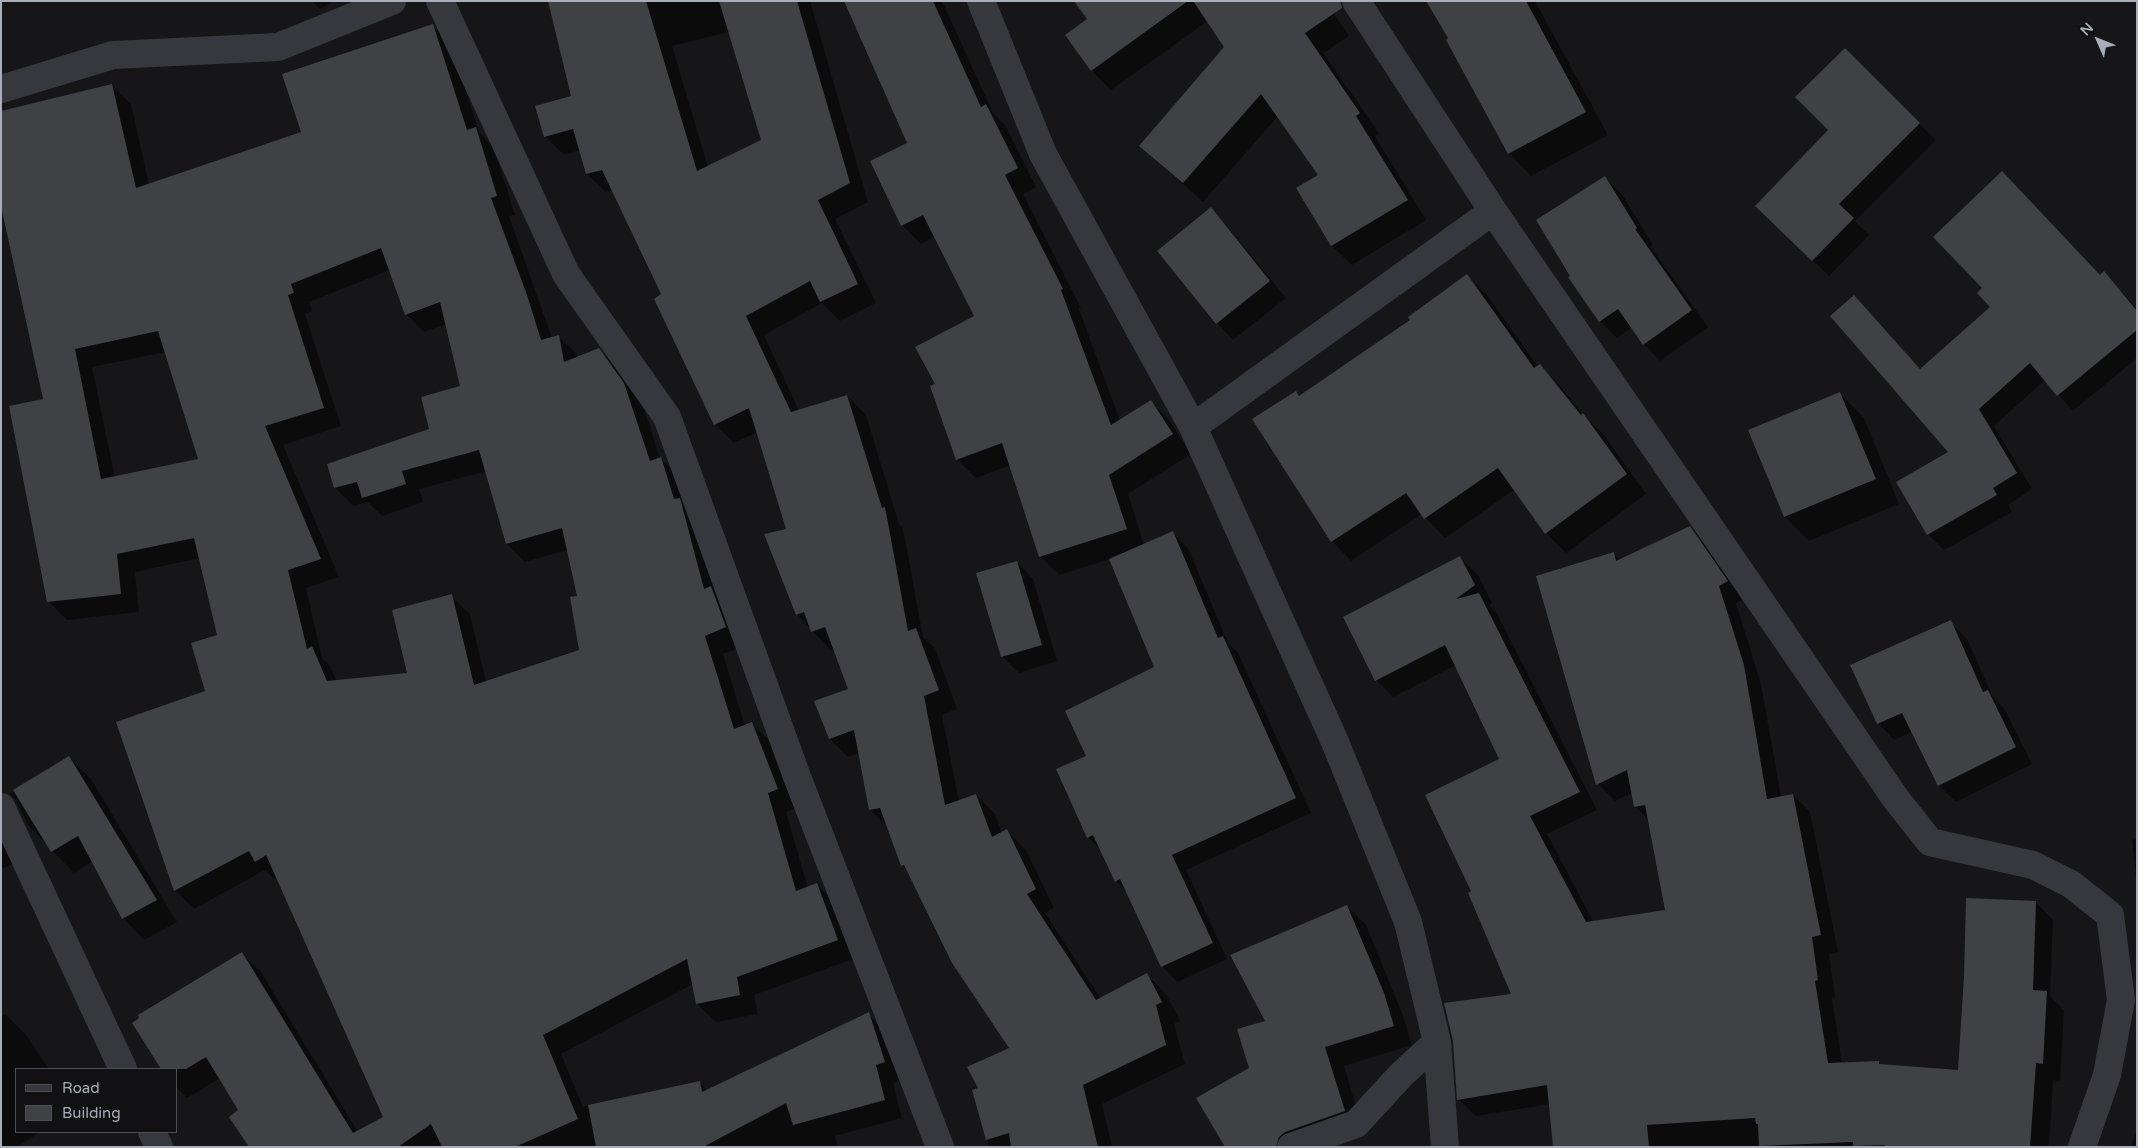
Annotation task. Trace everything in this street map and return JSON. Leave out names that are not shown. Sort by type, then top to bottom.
[{"type":"street","points":[[1,89],[113,55],[278,47],[392,1]]},
{"type":"street","points":[[440,1],[566,274],[667,418],[796,774],[940,1147]]},
{"type":"street","points":[[981,1],[1043,154],[1192,427],[1335,742],[1408,922],[1437,1042],[1445,1147]]},
{"type":"street","points":[[1356,1],[1493,211],[1896,799],[1930,842],[2033,865],[2071,884],[2110,916],[2121,1000],[2107,1075],[2082,1147]]},
{"type":"street","points":[[1192,427],[1493,211]]},
{"type":"street","points":[[1,807],[123,1068]]},
{"type":"street","points":[[1291,1147],[1356,1124],[1401,1075],[1437,1042]]},
{"type":"street","points":[[152,1133],[159,1147]]},
{"type":"building","points":[[548,1],[646,1],[697,171],[761,140],[719,1],[797,1],[850,183],[818,200],[858,284],[820,302],[810,281],[746,316],[791,412],[847,395],[882,508],[885,507],[908,631],[916,628],[939,690],[924,696],[945,805],[976,794],[992,837],[1007,829],[1036,889],[1027,894],[1096,1000],[1147,973],[1162,1002],[1156,1005],[1166,1045],[1083,1085],[1098,1147],[1011,1147],[1009,1133],[986,1140],[972,1090],[978,1088],[967,1067],[1009,1048],[952,963],[904,865],[901,866],[880,808],[869,810],[854,730],[829,739],[814,701],[848,689],[825,627],[811,632],[804,612],[796,615],[764,534],[786,529],[749,408],[714,425],[654,299],[661,294],[602,170],[586,174],[573,129],[544,137],[535,106],[571,96]]},
{"type":"building","points":[[844,1],[933,1],[981,107],[986,104],[1018,168],[1005,175],[1063,289],[1061,290],[1111,425],[1151,400],[1173,434],[1109,475],[1127,529],[1039,557],[1002,443],[956,460],[930,386],[935,384],[915,347],[974,316],[923,215],[901,226],[870,161],[907,143]]},
{"type":"building","points":[[1074,1],[1188,1],[1091,71],[1065,35],[1087,19]]},
{"type":"building","points":[[1193,1],[1340,1],[1342,8],[1305,33],[1360,113],[1356,116],[1408,200],[1331,246],[1296,188],[1318,175],[1261,94],[1183,183],[1139,146],[1224,47]]},
{"type":"building","points":[[1426,1],[1526,1],[1586,112],[1508,154],[1446,40],[1448,38]]},
{"type":"building","points":[[433,24],[467,130],[476,127],[497,196],[491,198],[527,295],[541,340],[559,335],[564,362],[599,348],[624,383],[650,461],[661,457],[674,499],[680,498],[704,589],[711,586],[726,627],[705,636],[734,729],[752,722],[778,789],[768,793],[796,891],[817,883],[838,940],[737,977],[740,995],[696,1004],[687,959],[543,1035],[578,1119],[515,1147],[442,1147],[431,1124],[398,1147],[249,1147],[229,1117],[238,1110],[206,1057],[186,1069],[160,1068],[132,1023],[139,1018],[138,1015],[242,952],[353,1133],[383,1117],[266,855],[255,862],[249,851],[174,891],[116,722],[205,691],[191,643],[217,635],[194,538],[117,554],[121,594],[47,602],[9,406],[43,399],[1,206],[1,111],[112,84],[136,188],[301,132],[282,74]],"holes":[[[381,248],[405,315],[440,302],[460,386],[421,397],[429,429],[327,464],[334,488],[357,482],[362,498],[406,484],[402,471],[479,450],[506,544],[562,528],[577,596],[570,597],[579,650],[474,685],[452,594],[392,610],[407,673],[327,681],[312,646],[307,649],[288,570],[321,559],[265,426],[324,408],[288,295],[294,293],[291,284]],[[158,331],[198,459],[101,479],[75,349]]]},
{"type":"building","points":[[1845,48],[1920,123],[1839,204],[1854,218],[1812,261],[1755,206],[1828,130],[1795,97]]},
{"type":"building","points":[[2002,171],[2100,275],[2104,271],[2137,311],[2137,330],[2057,396],[2030,363],[1979,409],[2017,473],[1993,488],[1997,495],[1927,535],[1896,482],[1948,452],[1830,316],[1854,295],[1920,369],[1990,307],[1977,293],[1982,288],[1933,237]]},
{"type":"building","points":[[1605,176],[1637,228],[1635,229],[1692,310],[1643,345],[1618,309],[1599,322],[1568,277],[1570,276],[1536,220]]},
{"type":"building","points":[[1211,207],[1270,281],[1216,324],[1157,251]]},
{"type":"building","points":[[1467,274],[1534,368],[1540,364],[1581,415],[1583,413],[1627,474],[1545,534],[1498,468],[1424,519],[1406,493],[1331,542],[1252,419],[1296,391],[1299,396],[1410,320],[1408,317]]},
{"type":"building","points":[[1840,392],[1876,479],[1784,517],[1748,430]]},
{"type":"building","points":[[1690,526],[1728,581],[1719,586],[1744,665],[1767,799],[1793,794],[1821,935],[1812,937],[1818,980],[1815,981],[1828,1063],[1879,1061],[1879,1064],[1958,1070],[1964,976],[1966,898],[2036,901],[2033,990],[2047,991],[2043,1064],[2036,1063],[2030,1147],[1885,1147],[1885,1145],[1853,1146],[1853,1142],[1759,1146],[1758,1124],[1756,1124],[1755,1118],[1647,1125],[1649,1147],[1553,1147],[1547,1085],[1457,1100],[1453,1041],[1444,1003],[1511,994],[1468,893],[1471,891],[1425,795],[1499,759],[1445,645],[1375,681],[1343,617],[1460,556],[1475,585],[1456,599],[1479,593],[1580,792],[1530,816],[1586,922],[1665,910],[1645,805],[1634,807],[1627,770],[1596,785],[1536,576],[1614,552],[1616,561]]},
{"type":"building","points":[[1173,531],[1218,638],[1223,636],[1296,798],[1172,855],[1213,943],[1161,967],[1120,879],[1115,882],[1093,835],[1087,838],[1056,769],[1086,756],[1065,711],[1154,667],[1109,559]]},
{"type":"building","points":[[1017,561],[1042,645],[1001,657],[976,573]]},
{"type":"building","points":[[1951,620],[1983,692],[1988,690],[2016,747],[1938,786],[1902,713],[1877,724],[1850,665]]},
{"type":"building","points":[[69,756],[157,900],[122,919],[78,836],[51,852],[13,790]]},
{"type":"building","points":[[1347,905],[1384,993],[1394,1026],[1325,1047],[1345,1111],[1285,1132],[1279,1137],[1276,1147],[1225,1147],[1196,1098],[1249,1068],[1237,1029],[1265,1021],[1230,955]]},
{"type":"building","points":[[869,1012],[885,1062],[876,1065],[885,1100],[793,1125],[786,1103],[703,1147],[596,1147],[588,1105],[700,1081],[702,1092]]}]
